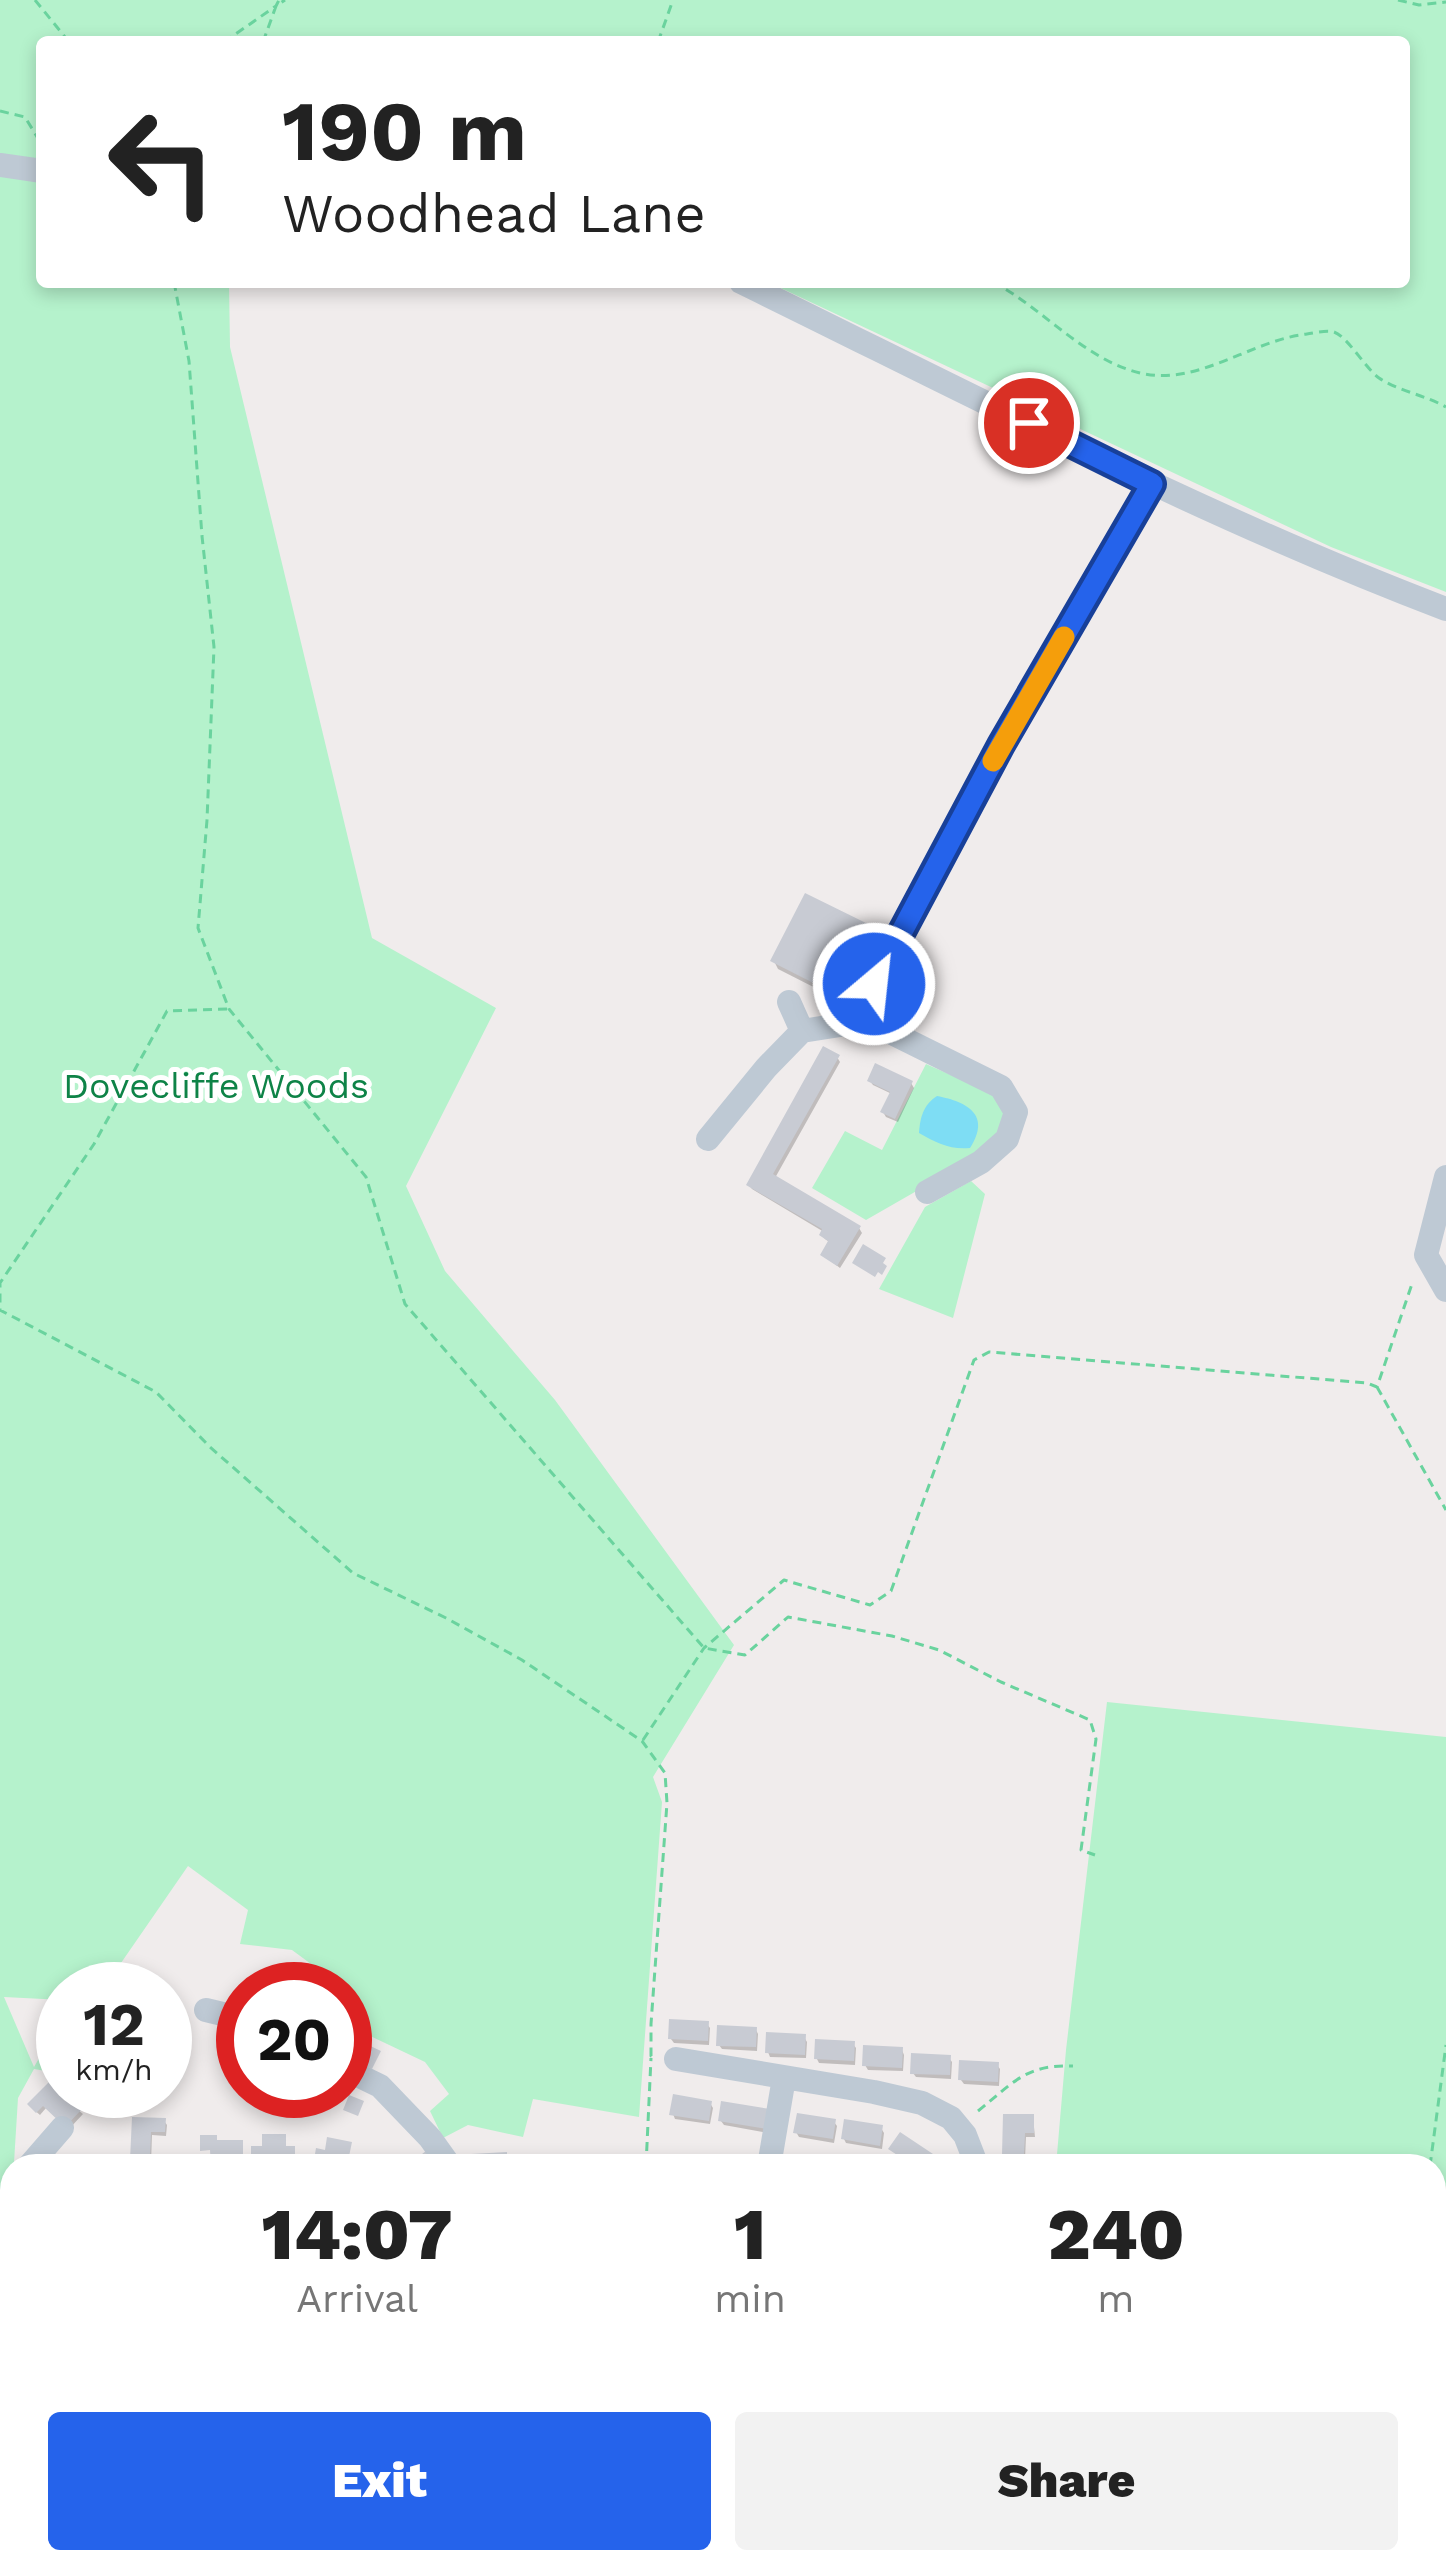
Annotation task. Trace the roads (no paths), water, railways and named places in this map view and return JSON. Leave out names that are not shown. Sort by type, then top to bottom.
[{"type":"street","points":[[0,165],[36,170]]},
{"type":"street","points":[[753,288],[1152,484],[1446,609]]},
{"type":"street","points":[[853,1023],[1001,745],[1152,484]]},
{"type":"street","points":[[789,1002],[802,1031]]},
{"type":"street","points":[[708,1139],[802,1031],[853,1023],[890,1032],[1000,1087],[1016,1112],[1006,1139],[981,1162],[927,1192]]},
{"type":"street","points":[[1446,1177],[1426,1256],[1446,1290]]},
{"type":"street","points":[[206,2011],[216,2013]]},
{"type":"street","points":[[663,2058],[922,2103],[951,2118],[965,2135],[972,2154]]},
{"type":"street","points":[[772,2154],[784,2078]]},
{"type":"street","points":[[372,2082],[441,2154]]},
{"type":"street","points":[[39,2154],[62,2128]]},
{"type":"water","points":[[937,1096],[973,1112],[978,1127],[970,1148],[944,1145],[919,1133],[923,1112]]},
{"type":"park label","name":"Dovecliffe Woods","points":[[216,1085]]}]
